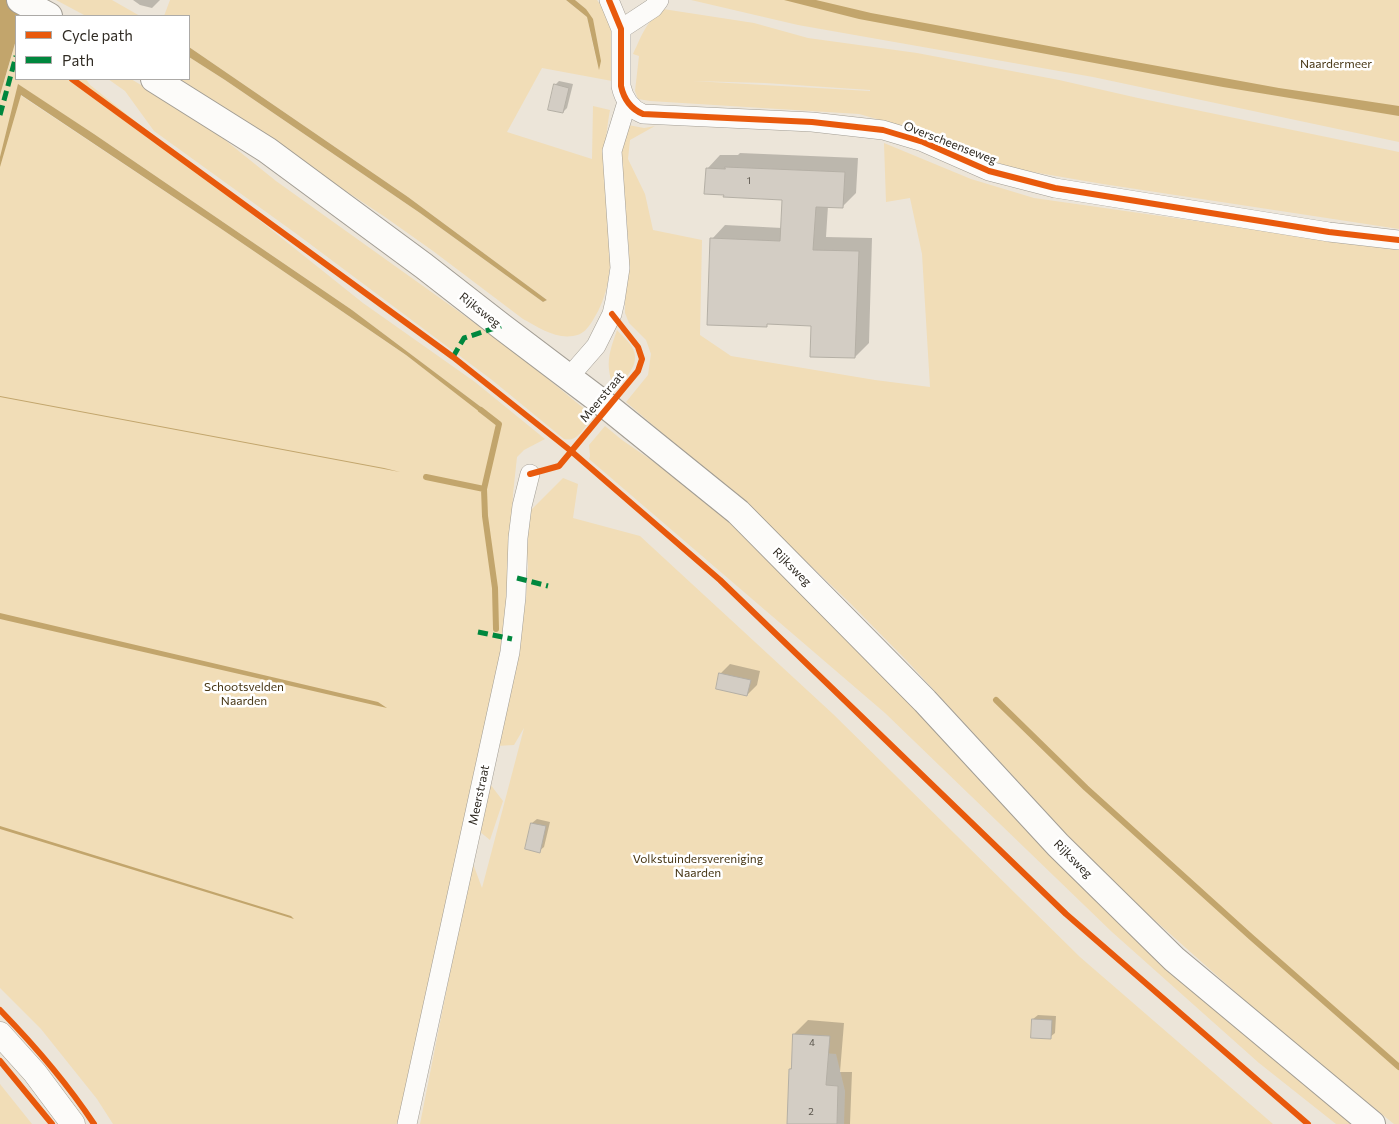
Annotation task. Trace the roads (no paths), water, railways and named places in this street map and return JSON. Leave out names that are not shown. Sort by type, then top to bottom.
[{"type":"main road","name":"Rijksweg","points":[[156,80],[267,150],[424,266],[569,377],[738,512],[925,701],[1058,845],[1174,959],[1372,1124]]},
{"type":"street","points":[[569,377],[596,346],[612,314],[620,268],[612,151],[627,102],[621,86],[621,29],[609,0]]},
{"type":"street","points":[[621,29],[652,8],[659,0]]},
{"type":"street","name":"Overscheenseweg","points":[[627,102],[643,114],[812,122],[883,130],[923,142],[988,171],[1055,188],[1329,232],[1399,240]]},
{"type":"street","name":"Meerstraat","points":[[407,1124],[510,652],[516,597],[518,538],[522,506],[530,474]]},
{"type":"street","points":[[0,1034],[34,1073],[73,1124]]},
{"type":"waterway","points":[[481,410],[499,424],[484,489],[485,516],[495,588],[496,629]]},
{"type":"waterway","points":[[426,477],[484,489]]},
{"type":"waterway","points":[[996,700],[1086,788],[1399,1067]]},
{"type":"park label","name":"Naardermeer","points":[[1336,64]]},
{"type":"park label","name":"Schootsvelden Naarden","points":[[244,694]]},
{"type":"park label","name":"Volkstuindersvereniging Naarden","points":[[698,866]]}]
